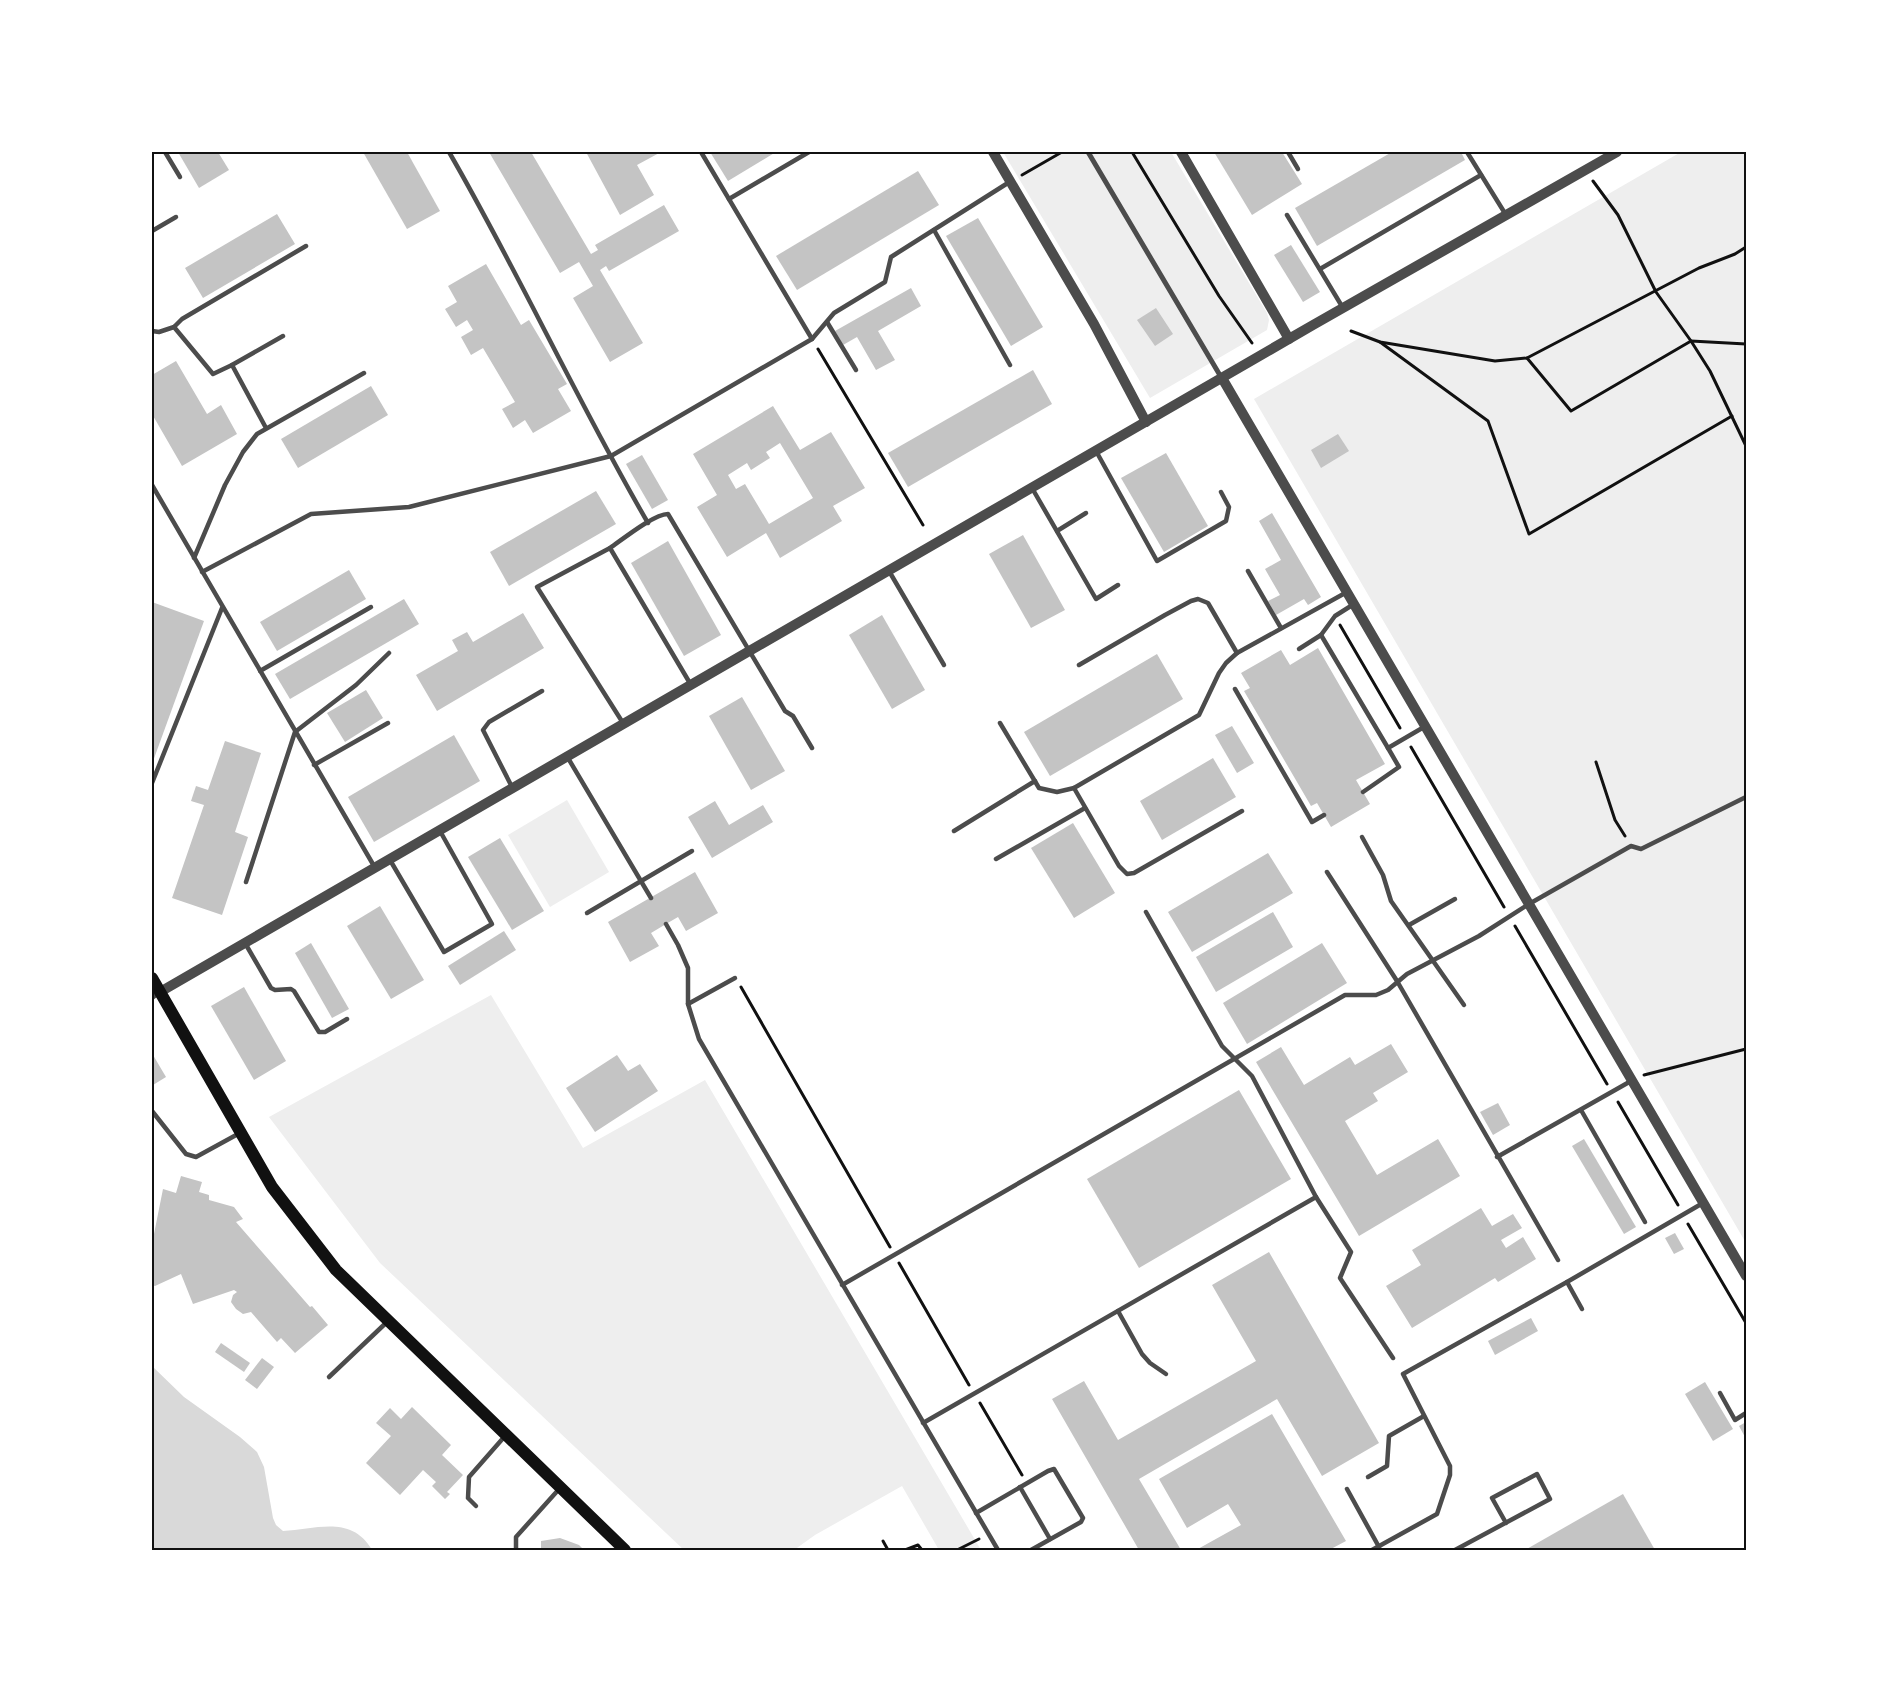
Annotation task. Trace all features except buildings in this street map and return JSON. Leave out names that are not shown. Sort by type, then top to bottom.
[{"type":"main road","points":[[152,978],[156,995],[241,1132],[272,1187],[336,1270],[624,1551]]},
{"type":"street","points":[[993,152],[1094,324],[1146,422]]},
{"type":"street","points":[[1088,152],[1746,1276]]},
{"type":"street","points":[[1181,152],[1289,339]]},
{"type":"street","points":[[156,995],[1289,339],[1617,152]]},
{"type":"lane","points":[[165,152],[180,177]]},
{"type":"lane","points":[[449,152],[479,203],[648,523]]},
{"type":"lane","points":[[701,152],[812,339]]},
{"type":"lane","points":[[729,198],[809,152]]},
{"type":"lane","points":[[1288,152],[1298,169]]},
{"type":"lane","points":[[1467,152],[1506,215]]},
{"type":"lane","points":[[1320,269],[1481,175]]},
{"type":"lane","points":[[202,572],[310,514],[409,507],[611,456],[812,339],[834,314],[885,282],[891,257],[1011,181]]},
{"type":"lane","points":[[1287,215],[1343,308]]},
{"type":"lane","points":[[152,231],[176,218]]},
{"type":"lane","points":[[934,230],[1010,365]]},
{"type":"lane","points":[[152,331],[159,332],[174,327],[182,319],[306,246]]},
{"type":"lane","points":[[826,322],[856,370]]},
{"type":"lane","points":[[174,327],[213,374],[283,336]]},
{"type":"lane","points":[[232,365],[266,429]]},
{"type":"lane","points":[[194,558],[225,485],[243,452],[257,434],[364,372]]},
{"type":"lane","points":[[1095,451],[1157,561],[1226,521],[1230,507],[1221,492]]},
{"type":"lane","points":[[152,485],[375,869]]},
{"type":"lane","points":[[1032,488],[1096,598],[1118,585]]},
{"type":"lane","points":[[1057,531],[1086,513]]},
{"type":"lane","points":[[624,725],[537,587],[610,548],[664,514],[668,514],[785,711],[793,716],[812,748]]},
{"type":"lane","points":[[610,548],[692,686]]},
{"type":"lane","points":[[889,571],[944,665]]},
{"type":"lane","points":[[1248,572],[1281,628]]},
{"type":"lane","points":[[1000,723],[1039,788],[1057,792],[1074,788],[1198,715],[1219,673],[1237,653],[1347,591]]},
{"type":"lane","points":[[1078,665],[1173,610],[1198,599],[1208,603],[1237,653]]},
{"type":"lane","points":[[1299,649],[1321,635],[1335,616],[1354,604]]},
{"type":"lane","points":[[152,783],[222,607]]},
{"type":"lane","points":[[260,671],[371,607]]},
{"type":"lane","points":[[1321,635],[1399,766],[1363,792]]},
{"type":"lane","points":[[246,882],[295,732],[356,685],[389,653]]},
{"type":"lane","points":[[1235,689],[1312,822],[1324,815]]},
{"type":"lane","points":[[513,789],[483,730],[489,722],[543,691]]},
{"type":"lane","points":[[314,765],[388,723]]},
{"type":"lane","points":[[1388,748],[1426,726]]},
{"type":"lane","points":[[568,758],[651,898]]},
{"type":"lane","points":[[954,831],[1035,781]]},
{"type":"lane","points":[[1074,788],[1119,866],[1127,874],[1134,873],[1242,812]]},
{"type":"lane","points":[[842,1285],[1345,995],[1376,995],[1388,990],[1397,981],[1479,936],[1529,904],[1630,846],[1641,849],[1746,797]]},
{"type":"lane","points":[[996,859],[1085,808]]},
{"type":"lane","points":[[390,860],[444,952],[492,924],[441,831]]},
{"type":"lane","points":[[1362,837],[1383,875],[1391,900],[1464,1005]]},
{"type":"lane","points":[[587,913],[692,851]]},
{"type":"lane","points":[[1328,872],[1397,981],[1558,1260]]},
{"type":"lane","points":[[1409,926],[1455,898]]},
{"type":"lane","points":[[1146,912],[1222,1046],[1252,1076],[1316,1197],[1351,1252],[1340,1278],[1393,1358]]},
{"type":"lane","points":[[666,924],[688,968],[688,1004],[699,1039],[998,1551]]},
{"type":"lane","points":[[245,943],[271,988],[275,990],[291,988],[319,1032],[325,1032],[347,1019]]},
{"type":"lane","points":[[688,1004],[735,978]]},
{"type":"lane","points":[[1497,1157],[1633,1080]]},
{"type":"lane","points":[[1581,1110],[1645,1222]]},
{"type":"lane","points":[[152,1111],[186,1154],[196,1157],[241,1132]]},
{"type":"lane","points":[[923,1423],[1316,1197]]},
{"type":"lane","points":[[1372,1551],[1437,1514],[1450,1475],[1450,1466],[1403,1374],[1704,1202]]},
{"type":"lane","points":[[1567,1282],[1582,1309]]},
{"type":"lane","points":[[1118,1311],[1142,1354],[1166,1374]]},
{"type":"lane","points":[[329,1377],[388,1322]]},
{"type":"lane","points":[[1720,1393],[1735,1420],[1746,1413]]},
{"type":"lane","points":[[1368,1477],[1387,1466],[1389,1436],[1424,1416]]},
{"type":"lane","points":[[476,1506],[468,1498],[470,1477],[505,1436]]},
{"type":"lane","points":[[976,1513],[1054,1469],[1082,1516],[1081,1522],[1031,1551]]},
{"type":"lane","points":[[1455,1551],[1550,1499],[1537,1474],[1492,1498],[1506,1523]]},
{"type":"lane","points":[[1020,1487],[1050,1539]]},
{"type":"lane","points":[[516,1551],[516,1537],[560,1488]]},
{"type":"lane","points":[[1347,1489],[1379,1547]]},
{"type":"path","points":[[1011,181],[1062,152]]},
{"type":"path","points":[[1132,152],[1219,296],[1260,356]]},
{"type":"path","points":[[1585,170],[1618,215],[1656,292],[1691,340],[1710,371],[1746,446]]},
{"type":"path","points":[[1351,331],[1380,342],[1495,361],[1527,358],[1699,268],[1735,254],[1746,247]]},
{"type":"path","points":[[812,339],[923,525]]},
{"type":"path","points":[[1527,358],[1572,411],[1691,340],[1746,344]]},
{"type":"path","points":[[1380,342],[1488,421],[1529,534],[1732,416]]},
{"type":"path","points":[[1335,616],[1746,1323]]},
{"type":"path","points":[[1596,762],[1615,820],[1630,846]]},
{"type":"path","points":[[735,978],[1027,1483]]},
{"type":"path","points":[[1633,1080],[1746,1050]]},
{"type":"path","points":[[957,1551],[988,1534]]},
{"type":"path","points":[[883,1541],[888,1551]]},
{"type":"path","points":[[905,1551],[918,1545],[922,1551]]},
{"type":"shaded area","points":[[1003,152],[1171,152],[1267,313],[1269,320],[1267,330],[1150,398]]},
{"type":"shaded area","points":[[1681,152],[1746,152],[1746,1243],[1254,399]]},
{"type":"shaded area","points":[[567,800],[609,872],[550,907],[508,835]]},
{"type":"shaded area","points":[[491,995],[583,1148],[705,1080],[981,1550],[939,1550],[902,1486],[815,1535],[794,1550],[684,1550],[380,1263],[269,1117]]},
{"type":"shaded area","points":[[152,1366],[184,1397],[257,1452],[264,1467],[273,1518],[276,1525],[283,1531],[320,1527],[343,1528],[354,1532],[372,1550],[152,1550]]}]
